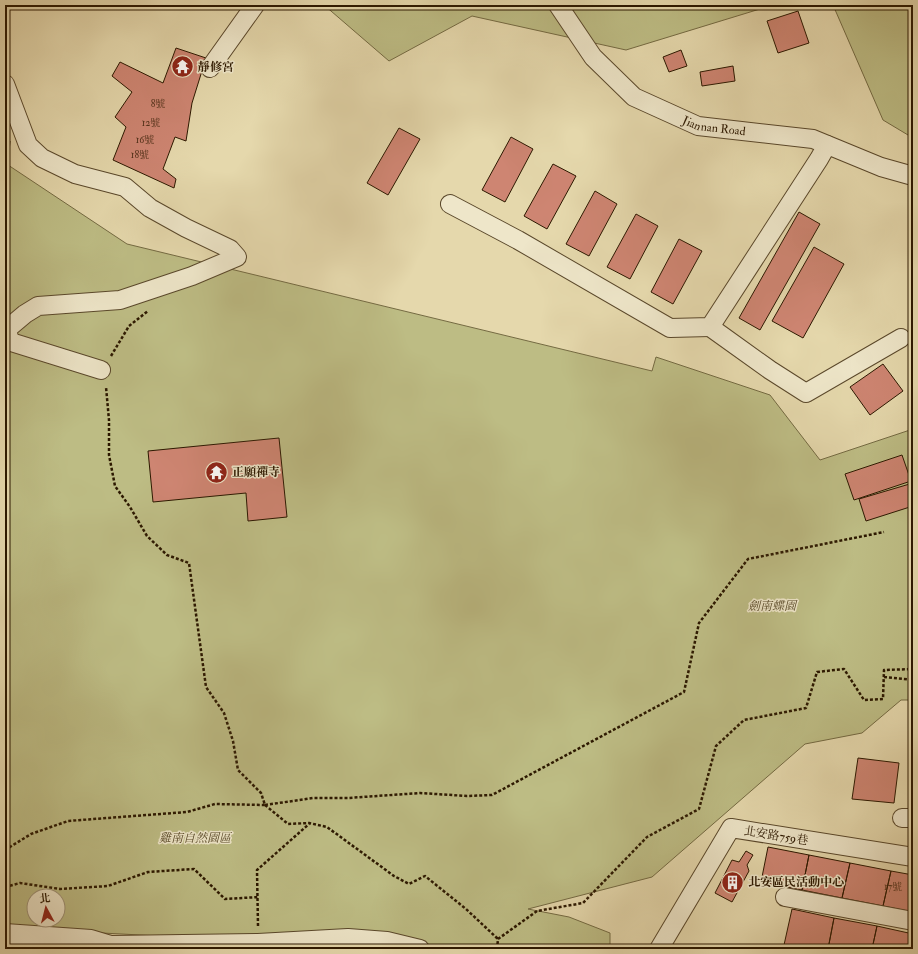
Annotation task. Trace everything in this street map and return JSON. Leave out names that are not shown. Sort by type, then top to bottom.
[{"type":"street","points":[[210,68],[256,5]]},
{"type":"street","name":"Jiannan Road","points":[[558,5],[593,57],[634,97],[698,126],[813,139],[881,167],[913,176]]},
{"type":"street","points":[[5,84],[28,145],[42,158],[75,174],[125,187],[150,208],[186,228],[230,249],[237,257],[192,276],[120,300],[38,306],[25,314],[6,330],[11,342],[101,370]]},
{"type":"street","points":[[710,327],[827,145]]},
{"type":"street","points":[[450,204],[518,240],[670,328],[710,327],[806,394],[901,338]]},
{"type":"street","name":"北安路759巷","points":[[659,949],[731,828],[913,857]]},
{"type":"street","points":[[785,897],[913,921]]},
{"type":"street","points":[[5,933],[91,939],[111,945]]},
{"type":"street","points":[[93,949],[111,945],[258,942],[348,938],[387,941],[420,949]]},
{"type":"street","points":[[5,946],[73,949]]},
{"type":"path","points":[[151,309],[129,326],[101,370],[106,386],[109,420],[108,455],[114,486],[130,507],[147,536],[167,555],[189,563],[206,687],[224,713],[233,741],[238,770],[261,793],[265,805],[288,824],[309,823],[327,827],[394,876],[409,884],[425,876],[466,909],[498,939]]},
{"type":"path","points":[[5,850],[31,834],[68,821],[187,812],[215,804],[265,805],[313,798],[348,798],[420,793],[467,796],[492,795],[684,692],[699,623],[748,559],[884,532]]},
{"type":"path","points":[[497,949],[498,939],[537,911],[583,903],[647,837],[699,809],[716,746],[744,720],[806,708],[817,672],[844,669],[864,700],[883,699],[884,670],[913,669]]},
{"type":"path","points":[[884,677],[913,680]]},
{"type":"path","points":[[258,942],[259,897],[257,870],[309,823]]},
{"type":"path","points":[[5,887],[20,883],[60,889],[108,886],[148,872],[194,869],[225,899],[259,897]]},
{"type":"green space","points":[[324,5],[773,5],[626,50],[472,16],[389,61]]},
{"type":"green space","points":[[833,5],[913,5],[913,138],[883,120]]},
{"type":"green space","points":[[5,163],[127,244],[652,371],[656,357],[770,395],[820,460],[913,429],[913,700],[901,700],[862,733],[805,744],[652,877],[528,909],[569,917],[610,933],[610,949],[434,949],[410,945],[199,938],[5,928]]},
{"type":"building","points":[[798,11],[809,43],[778,53],[767,21]]},
{"type":"building","name":"靜修宮","points":[[176,48],[206,58],[192,103],[186,141],[175,137],[163,169],[176,179],[174,188],[113,160],[126,127],[115,117],[132,92],[112,76],[120,62],[163,83]]},
{"type":"building","points":[[681,50],[687,66],[669,72],[663,57]]},
{"type":"building","points":[[733,66],[735,81],[702,86],[700,72]]},
{"type":"building","points":[[399,128],[420,139],[388,195],[367,183]]},
{"type":"building","points":[[511,137],[533,149],[505,202],[482,190]]},
{"type":"building","points":[[5,141],[10,141],[7,173],[5,172]]},
{"type":"building","points":[[553,164],[576,176],[547,229],[524,216]]},
{"type":"building","points":[[595,191],[617,204],[589,256],[566,244]]},
{"type":"building","points":[[799,212],[820,224],[760,330],[739,318]]},
{"type":"building","points":[[636,214],[658,226],[630,279],[607,267]]},
{"type":"building","points":[[679,239],[702,251],[673,304],[651,292]]},
{"type":"building","points":[[814,247],[844,264],[803,338],[772,321]]},
{"type":"building","points":[[883,364],[903,391],[870,415],[850,387]]},
{"type":"building","name":"正願禪寺","points":[[279,438],[287,517],[248,521],[246,493],[153,502],[148,451]]},
{"type":"building","points":[[902,455],[911,481],[854,500],[845,474]]},
{"type":"building","points":[[913,483],[913,506],[866,521],[859,499]]},
{"type":"building","points":[[858,758],[899,763],[894,803],[852,799]]},
{"type":"building","points":[[768,847],[809,855],[802,890],[761,882]]},
{"type":"building","name":"北安區民活動中心","points":[[746,851],[753,855],[747,865],[749,871],[732,902],[715,893],[732,860],[739,862]]},
{"type":"building","points":[[809,855],[850,863],[842,898],[802,890]]},
{"type":"building","points":[[850,863],[891,871],[883,906],[842,898]]},
{"type":"building","points":[[891,871],[913,875],[913,912],[883,906]]},
{"type":"building","points":[[792,909],[834,918],[828,949],[801,949],[784,945]]},
{"type":"building","points":[[834,918],[877,926],[872,949],[828,949]]},
{"type":"building","points":[[877,926],[913,934],[913,949],[872,949]]},
{"type":"place","name":"靜修宮","points":[[183,67]]},
{"type":"place","name":"正願禪寺","points":[[216,472]]},
{"type":"place","name":"北安區民活動中心","points":[[732,882]]},
{"type":"park label","name":"劍南蝶園","points":[[772,606]]},
{"type":"park label","name":"雞南自然園區","points":[[195,838]]}]
